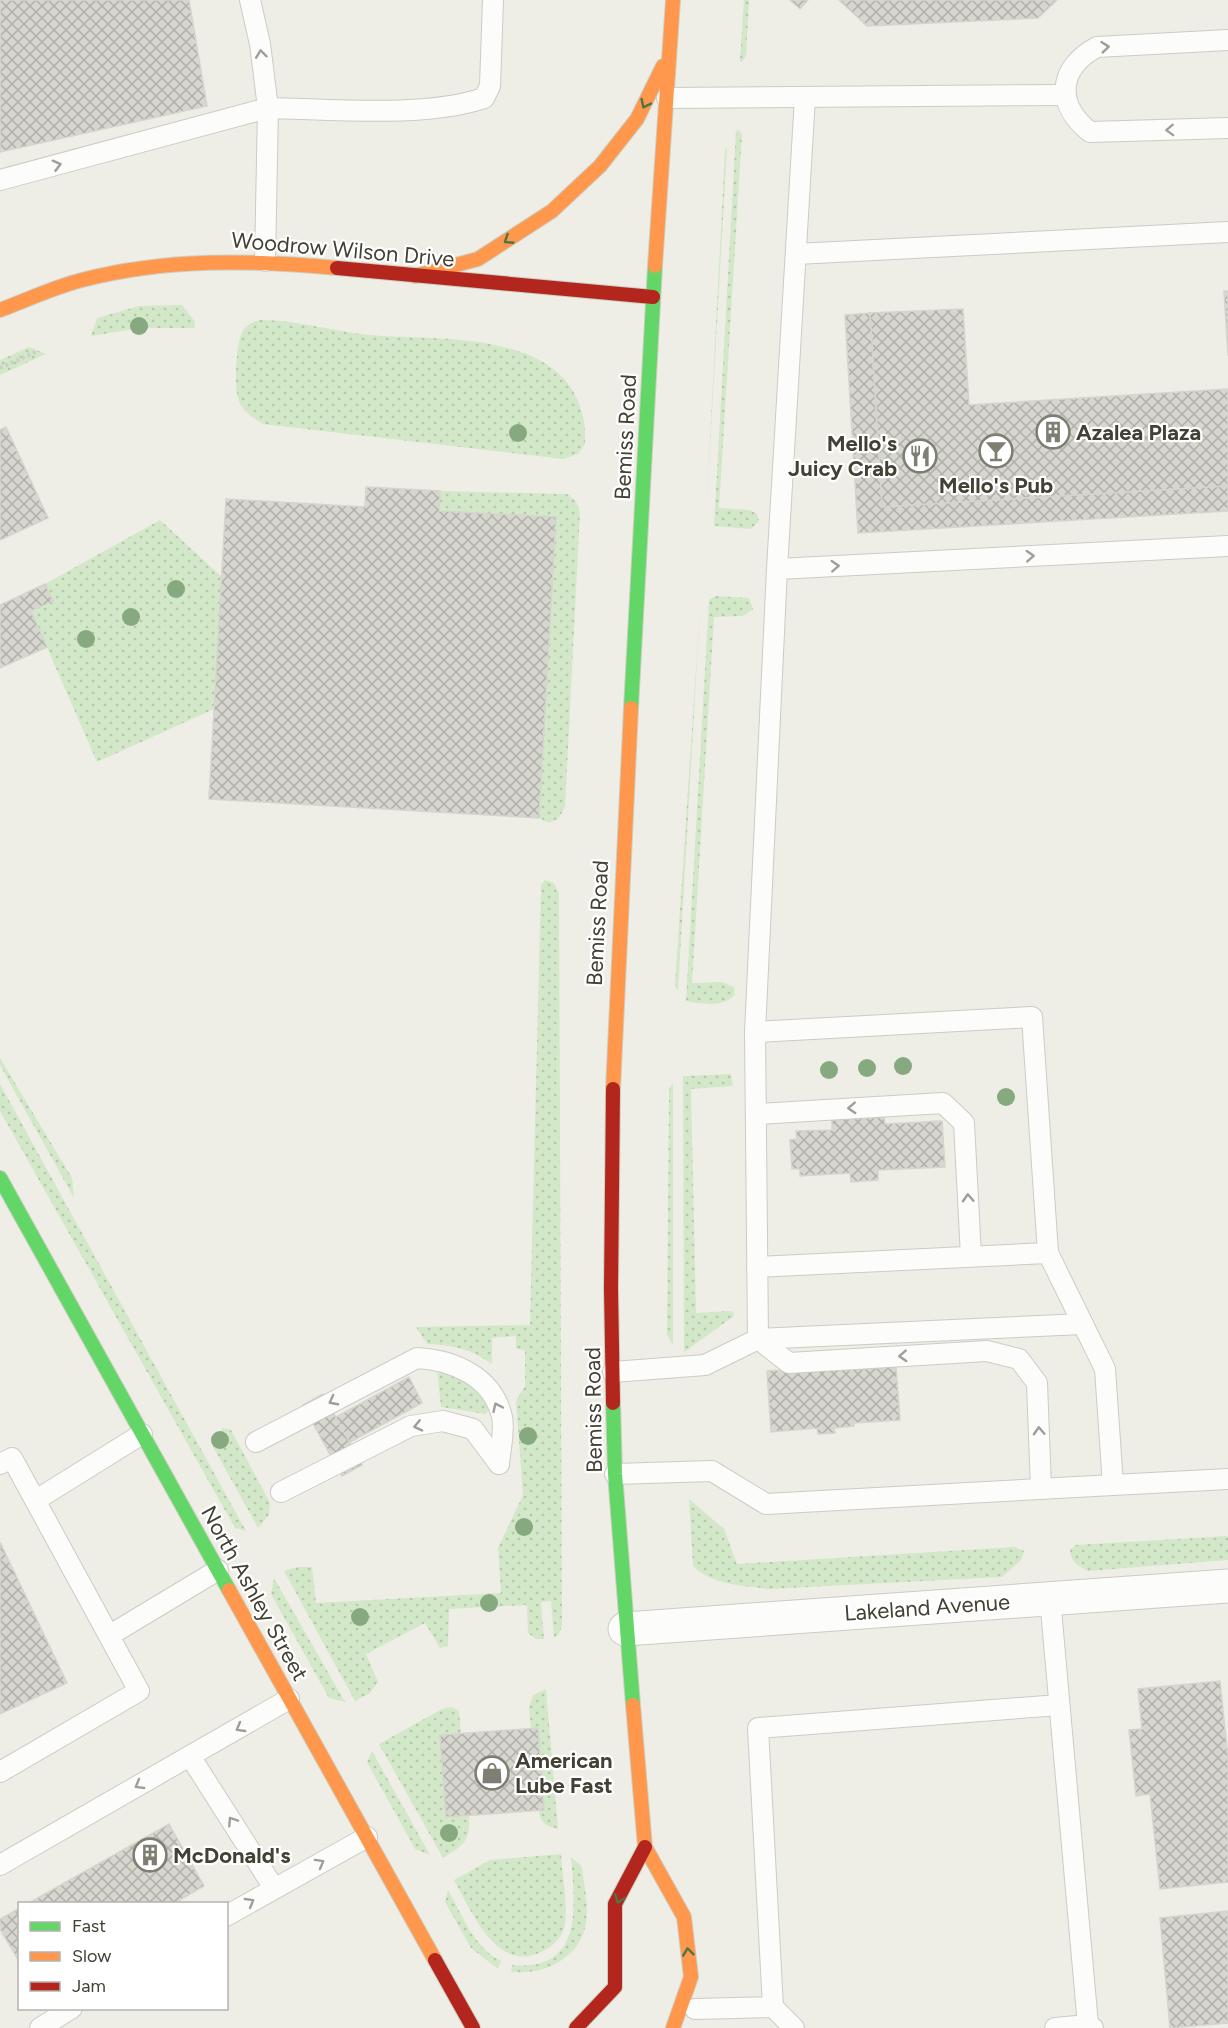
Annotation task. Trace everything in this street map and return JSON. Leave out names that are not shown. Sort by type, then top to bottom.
[{"type":"main road","name":"Bemiss Road","points":[[673,0],[653,297],[616,965],[611,1288],[615,1474],[625,1629],[645,1847],[684,1917],[696,2014]]},
{"type":"main road","points":[[416,276],[478,259],[552,211],[600,165],[637,119],[670,51]]},
{"type":"main road","name":"Woodrow Wilson Drive","points":[[0,310],[81,280],[170,263],[265,261],[653,297]]},
{"type":"main road","name":"North Ashley Street","points":[[0,1178],[473,2028]]},
{"type":"main road","points":[[576,2028],[615,1987],[615,1904],[645,1847]]},
{"type":"main road","name":"Bemiss Road","points":[[673,2028],[691,1977]]},
{"type":"street","name":"Lakeland Avenue","points":[[625,1629],[1228,1586]]},
{"type":"lane","points":[[250,0],[260,44],[268,108],[265,261]]},
{"type":"lane","points":[[0,180],[268,108],[405,109],[460,106],[484,98],[490,86],[494,0]]},
{"type":"lane","points":[[1228,40],[1097,47],[1083,54],[1072,66],[1065,95],[1074,116],[1090,132],[1228,128]]},
{"type":"lane","points":[[667,98],[1065,95]]},
{"type":"lane","points":[[758,1339],[755,1032],[777,569],[805,97]]},
{"type":"lane","points":[[796,254],[1228,231]]},
{"type":"lane","points":[[777,569],[1228,546]]},
{"type":"lane","points":[[755,1032],[1032,1017],[1048,1253],[1105,1369],[1113,1485]]},
{"type":"lane","points":[[756,1114],[943,1103],[964,1123],[971,1256]]},
{"type":"lane","points":[[758,1267],[1048,1253]]},
{"type":"lane","points":[[613,1372],[705,1365],[758,1339],[1083,1324]]},
{"type":"lane","points":[[758,1339],[789,1363],[987,1351],[1020,1359],[1036,1383],[1041,1489]]},
{"type":"lane","points":[[256,1442],[417,1358],[442,1359],[480,1379],[493,1396],[503,1418],[499,1464],[473,1429],[443,1421],[411,1426],[281,1492]]},
{"type":"lane","points":[[36,1500],[142,1434]]},
{"type":"lane","points":[[0,1464],[12,1458],[139,1691],[0,1772]]},
{"type":"lane","points":[[615,1474],[712,1470],[766,1504],[1228,1479]]},
{"type":"lane","points":[[110,1635],[218,1570]]},
{"type":"lane","points":[[1050,1598],[1091,2027],[1055,2028]]},
{"type":"lane","points":[[0,1865],[290,1699]]},
{"type":"lane","points":[[794,2028],[773,2007],[758,1728],[1059,1705]]},
{"type":"lane","points":[[190,1756],[274,1888]]},
{"type":"lane","points":[[228,1915],[366,1837]]},
{"type":"lane","points":[[696,2014],[773,2007]]},
{"type":"lane","points":[[40,2028],[69,2010]]},
{"type":"path","points":[[0,368],[38,351]]},
{"type":"green space","points":[[744,0],[749,0],[746,56],[742,62],[740,61]]},
{"type":"green space","points":[[739,130],[742,134],[719,508],[750,510],[757,514],[759,521],[751,529],[714,526],[736,131]]},
{"type":"green space","points":[[727,147],[706,517],[725,151]]},
{"type":"green space","points":[[182,305],[195,322],[194,328],[141,328],[91,336],[97,318],[139,306]]},
{"type":"green space","points":[[260,320],[369,335],[462,340],[494,345],[525,354],[551,367],[571,388],[583,417],[585,444],[578,454],[563,459],[263,424],[242,407],[236,383],[236,362],[241,334],[248,325]]},
{"type":"green space","points":[[29,347],[46,354],[0,375],[0,360]]},
{"type":"green space","points":[[440,491],[567,494],[576,501],[580,512],[565,807],[558,819],[549,823],[539,818],[556,518],[439,511]]},
{"type":"green space","points":[[160,520],[222,577],[214,709],[97,762],[31,611],[53,601],[45,584]]},
{"type":"green space","points":[[715,596],[749,598],[753,609],[743,616],[714,617],[692,983],[722,982],[734,987],[735,994],[726,1001],[705,1004],[686,1001],[709,600]]},
{"type":"green space","points":[[700,609],[678,991],[675,985]]},
{"type":"green space","points":[[545,880],[554,883],[559,893],[562,1625],[559,1634],[554,1638],[551,1601],[541,1602],[544,1639],[536,1639],[528,1633],[527,1605],[449,1609],[448,1646],[440,1648],[425,1623],[366,1654],[378,1682],[370,1693],[355,1701],[284,1571],[297,1567],[312,1567],[316,1603],[501,1593],[498,1548],[523,1495],[516,1401],[525,1386],[525,1350],[516,1349],[516,1336],[492,1338],[492,1364],[461,1349],[427,1344],[416,1327],[530,1325],[541,885]]},
{"type":"green space","points":[[0,1058],[72,1178],[74,1198],[0,1065]]},
{"type":"green space","points":[[731,1074],[733,1086],[691,1089],[696,1313],[729,1311],[733,1312],[734,1316],[684,1352],[683,1076]]},
{"type":"green space","points":[[673,1082],[673,1345],[667,1335],[669,1090]]},
{"type":"green space","points":[[0,1084],[246,1531],[235,1528],[0,1111]]},
{"type":"green space","points":[[437,1368],[460,1379],[479,1392],[491,1405],[486,1414],[441,1407]]},
{"type":"green space","points":[[223,1428],[231,1430],[270,1503],[269,1515],[258,1528],[211,1443]]},
{"type":"green space","points":[[689,1499],[724,1529],[737,1564],[1015,1547],[1024,1551],[1021,1560],[1002,1577],[770,1589],[739,1585],[709,1577],[693,1566]]},
{"type":"green space","points":[[1228,1536],[1228,1560],[1088,1571],[1073,1561],[1070,1550],[1075,1545]]},
{"type":"green space","points":[[274,1578],[345,1702],[329,1698],[271,1594]]},
{"type":"green space","points":[[546,1689],[558,1829],[544,1823],[539,1810],[544,1809],[538,1728],[531,1728],[529,1707],[533,1695]]},
{"type":"green space","points":[[452,1707],[459,1711],[461,1734],[440,1736],[446,1817],[469,1816],[469,1831],[461,1846],[443,1858],[379,1744],[442,1709]]},
{"type":"green space","points":[[372,1751],[430,1855],[415,1849],[367,1762]]},
{"type":"green space","points":[[561,1854],[566,1915],[560,1936],[555,1943],[543,1951],[527,1956],[512,1955],[488,1936],[454,1880],[490,1860]]},
{"type":"green space","points":[[571,1857],[582,1867],[586,1898],[587,1913],[581,1939],[566,1957],[546,1968],[511,1972],[512,1965],[535,1964],[552,1958],[563,1947],[570,1932],[573,1915]]},
{"type":"green space","points":[[448,1890],[476,1939],[483,1948],[501,1961],[498,1969],[471,1948],[445,1902]]},
{"type":"building","points":[[0,0],[189,0],[207,106],[0,152]]},
{"type":"building","points":[[790,0],[808,0],[800,9]]},
{"type":"building","points":[[839,0],[1057,0],[1038,18],[867,26]]},
{"type":"building","points":[[1224,291],[1228,291],[1228,356]]},
{"type":"building","name":"Azalea Plaza","points":[[963,309],[969,405],[1228,389],[1228,486],[882,507],[870,313]]},
{"type":"building","points":[[870,313],[882,507],[1228,486],[1228,511],[858,533],[845,315]]},
{"type":"building","points":[[6,427],[48,518],[0,540],[0,430]]},
{"type":"building","points":[[366,487],[440,491],[439,511],[556,517],[539,818],[209,799],[226,499],[365,507]]},
{"type":"building","points":[[45,584],[53,601],[31,611],[47,647],[0,668],[0,605]]},
{"type":"building","points":[[884,1117],[885,1124],[942,1121],[945,1167],[878,1170],[878,1180],[851,1182],[850,1173],[800,1176],[800,1169],[792,1169],[790,1140],[797,1139],[796,1131],[832,1130],[832,1120]]},
{"type":"building","points":[[846,1366],[846,1370],[896,1367],[900,1420],[854,1423],[854,1426],[834,1428],[835,1433],[818,1434],[817,1428],[771,1432],[767,1371]]},
{"type":"building","points":[[409,1377],[422,1403],[330,1453],[316,1428]]},
{"type":"building","points":[[323,1394],[362,1465],[342,1476],[303,1405]]},
{"type":"building","points":[[0,1542],[67,1683],[0,1714]]},
{"type":"building","points":[[1220,1681],[1228,1758],[1228,1882],[1160,1889],[1150,1794],[1136,1796],[1129,1730],[1142,1729],[1138,1689]]},
{"type":"building","name":"American Lube Fast","points":[[538,1728],[544,1810],[446,1817],[440,1735]]},
{"type":"building","name":"McDonald's","points":[[169,1824],[204,1886],[176,1902],[31,1902]]},
{"type":"building","points":[[18,1909],[18,1960],[0,1929],[0,1919]]},
{"type":"building","points":[[1228,1911],[1228,2023],[1170,2028],[1160,1918]]},
{"type":"traffic: fast","points":[[631,708],[655,266]]},
{"type":"traffic: fast","points":[[0,1178],[229,1590]]},
{"type":"traffic: fast","points":[[613,1403],[615,1474],[633,1705]]},
{"type":"traffic: slow","points":[[655,266],[673,0]]},
{"type":"traffic: slow","points":[[415,276],[478,259],[552,211],[600,166],[637,119],[663,66]]},
{"type":"traffic: slow","points":[[0,310],[72,283],[114,273],[177,264],[241,262],[337,268]]},
{"type":"traffic: slow","points":[[613,1089],[631,708]]},
{"type":"traffic: slow","points":[[229,1590],[435,1960]]},
{"type":"traffic: slow","points":[[633,1705],[645,1847],[684,1917],[691,1977],[673,2028]]},
{"type":"traffic: jam","points":[[337,268],[653,297]]},
{"type":"traffic: jam","points":[[613,1089],[611,1289],[613,1403]]},
{"type":"traffic: jam","points":[[576,2028],[615,1987],[615,1904],[645,1847]]},
{"type":"traffic: jam","points":[[435,1960],[473,2028]]},
{"type":"place","name":"Azalea Plaza","points":[[1053,432]]},
{"type":"place","name":"Mello's Pub","points":[[996,451]]},
{"type":"place","name":"Mello's Juicy Crab","points":[[920,456]]},
{"type":"place","name":"American Lube Fast","points":[[492,1773]]},
{"type":"place","name":"McDonald's","points":[[150,1855]]}]
